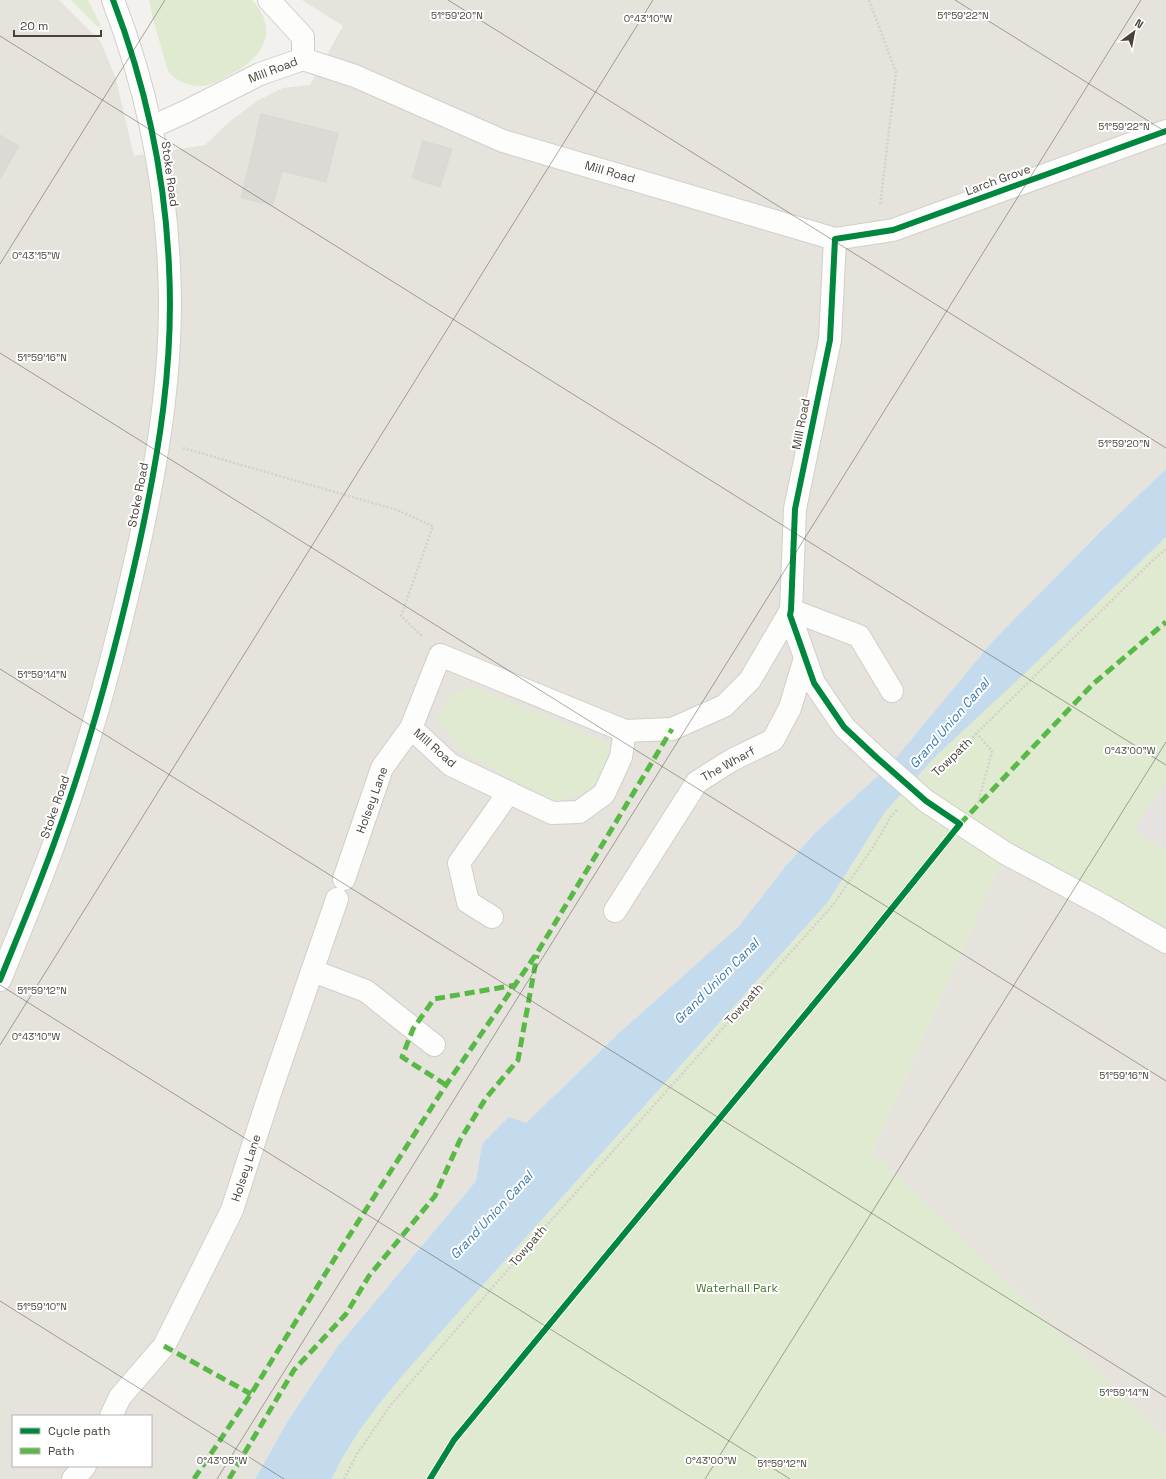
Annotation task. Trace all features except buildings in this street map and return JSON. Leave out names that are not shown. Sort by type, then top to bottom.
[{"type":"street","name":"Stoke Road","points":[[0,980],[56,838],[94,722],[135,564],[159,442],[168,352],[169,268],[161,180],[152,127],[137,70],[113,0]]},
{"type":"street","points":[[269,0],[303,37],[303,59]]},
{"type":"street","name":"Mill Road","points":[[152,127],[188,111],[260,74],[303,59],[355,76],[503,141],[835,238],[830,340],[795,509],[790,612],[750,680],[724,706],[672,729],[625,731],[440,655],[411,728],[451,765],[552,814],[579,812],[604,794],[621,757],[625,731]]},
{"type":"street","name":"Larch Grove","points":[[835,238],[893,230],[1166,131]]},
{"type":"street","points":[[790,612],[804,658],[814,683],[844,727],[926,802],[1005,853],[1104,906],[1166,942]]},
{"type":"street","points":[[790,612],[859,636],[892,691]]},
{"type":"street","name":"The Wharf","points":[[615,911],[697,782],[732,760],[773,740],[790,708],[804,658]]},
{"type":"street","name":"Holsey Lane","points":[[111,1415],[120,1397],[164,1346],[232,1210],[271,1090],[382,768],[411,728]]},
{"type":"street","points":[[492,917],[468,902],[459,863],[508,792]]},
{"type":"street","points":[[313,971],[366,991],[434,1045]]},
{"type":"street","points":[[73,1479],[84,1467]]},
{"type":"path","points":[[869,0],[896,72],[877,233]]},
{"type":"path","points":[[159,442],[397,510],[433,526],[401,616],[440,655]]},
{"type":"path","points":[[976,733],[992,751],[977,806]]},
{"type":"shaded area","points":[[0,0],[59,0],[101,42],[116,79],[134,156],[205,145],[229,122],[257,101],[283,88],[310,85],[343,26],[302,0],[1166,0],[1166,469],[1102,530],[991,643],[891,764],[815,833],[785,867],[739,926],[619,1033],[526,1123],[482,1144],[476,1181],[338,1346],[289,1419],[255,1479],[0,1479]]},
{"type":"shaded area","points":[[1166,781],[1166,851],[1134,830]]},
{"type":"shaded area","points":[[1005,853],[1166,942],[1166,1438],[872,1152]]},
{"type":"green space","points":[[71,0],[88,0],[101,26],[98,27]]},
{"type":"green space","points":[[149,0],[252,0],[261,12],[265,24],[266,34],[263,44],[258,54],[249,62],[219,81],[202,86],[183,83],[174,78],[168,71]]},
{"type":"green space","name":"Waterhall Park","points":[[1166,537],[1166,942],[1005,854],[872,1152],[1166,1438],[1166,1479],[332,1479],[343,1457],[371,1414],[404,1374],[828,902],[885,812],[938,754]]},
{"type":"green space","points":[[474,687],[608,743],[609,763],[592,789],[554,804],[462,751],[437,719],[450,695]]},
{"type":"water","name":"Grand Union Canal","points":[[1166,469],[1166,537],[1022,676],[938,754],[885,812],[828,902],[404,1374],[371,1414],[343,1457],[332,1479],[255,1479],[289,1419],[338,1346],[476,1181],[482,1144],[509,1117],[526,1123],[619,1033],[739,926],[785,867],[815,833],[891,764],[991,643],[1102,530]]},
{"type":"marked path","points":[[960,824],[1093,684],[1166,622]]},
{"type":"marked path","points":[[194,1479],[251,1394],[340,1250],[446,1085],[537,953],[672,729]]},
{"type":"marked path","points":[[229,1479],[294,1370],[346,1314],[369,1276],[435,1196],[460,1140],[486,1098],[518,1060],[537,955]]},
{"type":"marked path","points":[[446,1085],[402,1057],[413,1029],[434,999],[516,985]]},
{"type":"marked path","points":[[164,1346],[251,1394]]},
{"type":"cycle path","points":[[0,980],[36,892],[56,838],[92,730],[122,619],[139,545],[159,442],[167,372],[169,338],[170,302],[167,233],[152,131],[135,65],[113,0]]},
{"type":"cycle path","points":[[430,1479],[454,1440],[856,953],[960,824],[926,801],[844,727],[814,683],[790,615],[795,509],[830,340],[835,239],[893,230],[1166,131]]}]
